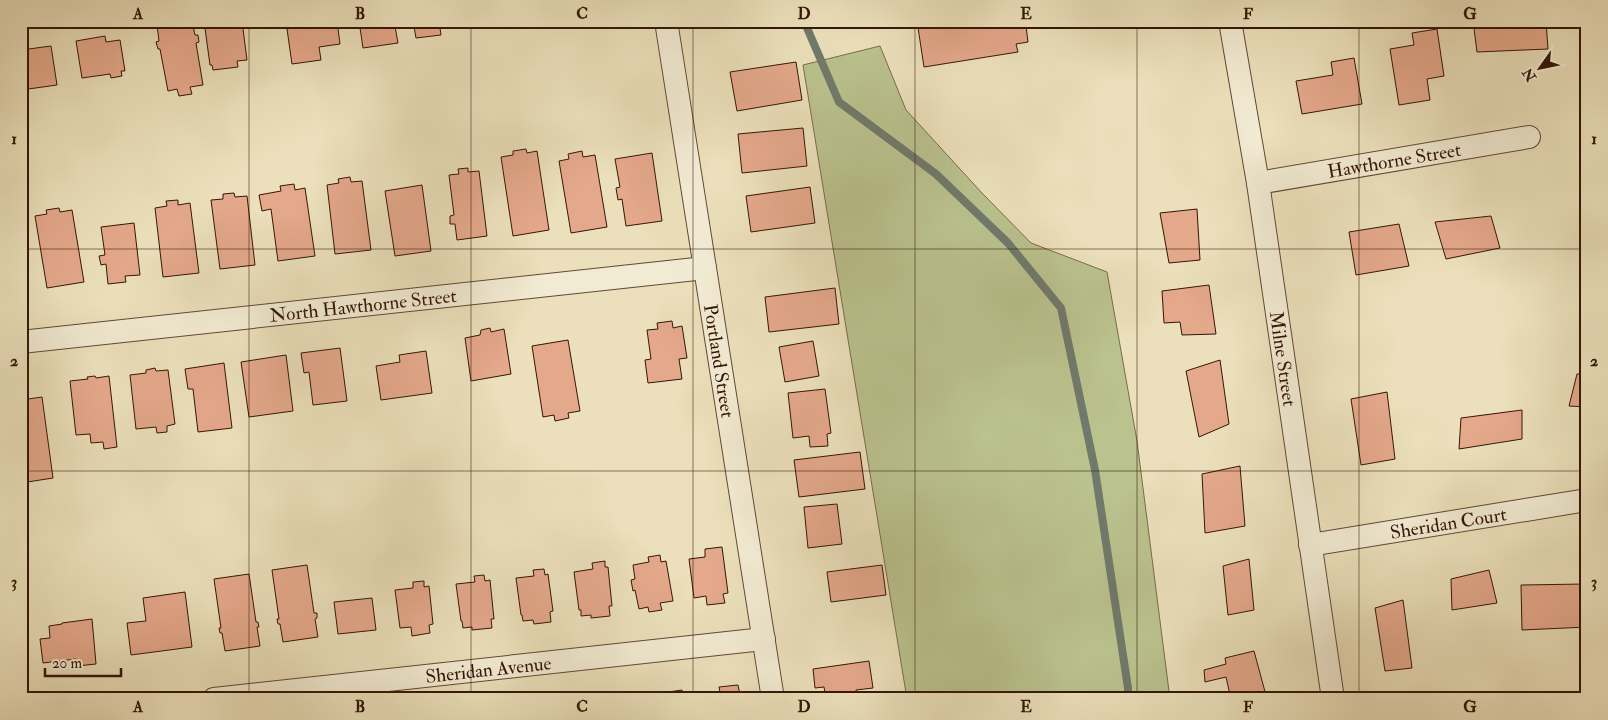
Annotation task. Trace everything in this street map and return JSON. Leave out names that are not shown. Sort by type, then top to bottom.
[{"type":"street","name":"Portland Street","points":[[666,21],[773,699]]},
{"type":"street","name":"Milne Street","points":[[1230,21],[1258,184],[1333,699]]},
{"type":"street","name":"Hawthorne Street","points":[[1258,184],[1530,137]]},
{"type":"street","name":"North Hawthorne Street","points":[[21,342],[705,268]]},
{"type":"street","name":"Sheridan Court","points":[[1310,545],[1587,500]]},
{"type":"street","name":"Sheridan Avenue","points":[[214,699],[764,639]]},
{"type":"green space","points":[[880,46],[906,110],[1031,243],[1107,272],[1137,441],[1170,699],[907,699],[803,65]]},
{"type":"building","points":[[177,21],[192,21],[195,35],[198,35],[199,42],[196,43],[203,85],[190,87],[192,94],[179,96],[177,89],[168,91],[160,49],[158,49],[156,42],[159,41],[157,25]]},
{"type":"building","points":[[204,21],[242,21],[247,60],[237,61],[238,67],[213,70],[212,65],[210,65]]},
{"type":"building","points":[[301,21],[337,21],[340,44],[319,47],[321,60],[292,64],[287,29],[302,26]]},
{"type":"building","points":[[359,21],[394,21],[398,43],[363,48]]},
{"type":"building","points":[[413,21],[439,21],[441,35],[416,38]]},
{"type":"building","points":[[917,21],[1035,21],[1035,25],[1026,26],[1028,42],[1016,44],[1018,52],[924,67]]},
{"type":"building","points":[[1473,21],[1546,21],[1548,49],[1477,52]]},
{"type":"building","points":[[1437,29],[1444,76],[1427,79],[1430,100],[1399,105],[1390,49],[1414,45],[1412,33]]},
{"type":"building","points":[[105,36],[106,42],[120,40],[125,71],[121,71],[122,76],[111,78],[110,74],[82,78],[76,41]]},
{"type":"building","points":[[51,46],[57,85],[21,90],[21,50]]},
{"type":"building","points":[[1354,58],[1362,104],[1302,114],[1296,81],[1333,75],[1331,62]]},
{"type":"building","points":[[796,62],[802,100],[737,111],[730,72]]},
{"type":"building","points":[[803,128],[807,166],[742,173],[738,134]]},
{"type":"building","points":[[526,149],[527,153],[537,151],[549,230],[513,236],[501,157],[513,155],[513,151]]},
{"type":"building","points":[[582,151],[583,157],[595,155],[607,227],[571,233],[559,161],[569,159],[568,154]]},
{"type":"building","points":[[652,153],[662,221],[626,226],[622,199],[618,200],[616,188],[620,187],[615,159]]},
{"type":"building","points":[[468,168],[468,172],[479,171],[487,236],[457,240],[455,224],[450,224],[450,216],[454,215],[449,175],[459,174],[458,169]]},
{"type":"building","points":[[350,177],[351,182],[362,181],[371,250],[335,254],[327,185],[339,183],[338,179]]},
{"type":"building","points":[[294,184],[295,190],[305,188],[315,256],[278,261],[271,209],[262,211],[259,195],[281,191],[280,186]]},
{"type":"building","points":[[422,185],[431,251],[395,256],[385,191]]},
{"type":"building","points":[[810,187],[815,223],[751,232],[746,196]]},
{"type":"building","points":[[234,193],[235,197],[247,196],[255,265],[220,269],[211,200],[223,199],[223,194]]},
{"type":"building","points":[[178,200],[178,205],[190,203],[199,273],[163,277],[155,208],[167,206],[166,201]]},
{"type":"building","points":[[59,208],[60,212],[72,210],[84,282],[47,288],[35,216],[47,214],[46,210]]},
{"type":"building","points":[[1197,209],[1200,260],[1169,263],[1160,213]]},
{"type":"building","points":[[1491,216],[1500,248],[1446,259],[1435,222]]},
{"type":"building","points":[[134,223],[140,275],[125,276],[126,282],[108,284],[106,264],[101,265],[99,256],[105,255],[101,227]]},
{"type":"building","points":[[1399,224],[1409,266],[1356,275],[1349,232]]},
{"type":"building","points":[[21,262],[26,292],[21,293]]},
{"type":"building","points":[[1209,285],[1216,334],[1182,335],[1180,322],[1164,323],[1162,291]]},
{"type":"building","points":[[835,288],[839,324],[769,332],[765,297]]},
{"type":"building","points":[[672,321],[673,328],[682,326],[687,358],[679,359],[682,379],[648,383],[645,360],[651,359],[647,330],[658,329],[657,323]]},
{"type":"building","points":[[490,328],[491,332],[504,329],[511,374],[471,381],[465,338],[480,335],[481,330]]},
{"type":"building","points":[[568,340],[580,411],[568,413],[569,418],[555,421],[554,415],[543,417],[532,346]]},
{"type":"building","points":[[813,341],[819,376],[785,382],[779,347]]},
{"type":"building","points":[[340,348],[347,401],[313,405],[309,372],[304,373],[301,353]]},
{"type":"building","points":[[426,351],[432,393],[381,400],[376,366],[400,362],[399,355]]},
{"type":"building","points":[[286,355],[293,411],[249,417],[241,362]]},
{"type":"building","points":[[1220,360],[1229,424],[1199,437],[1186,371]]},
{"type":"building","points":[[224,363],[232,428],[198,432],[193,389],[188,389],[185,369]]},
{"type":"building","points":[[155,368],[156,371],[168,370],[175,424],[167,426],[167,432],[157,433],[156,427],[136,429],[130,375],[146,373],[146,370]]},
{"type":"building","points":[[1577,374],[1587,374],[1587,407],[1569,406]]},
{"type":"building","points":[[95,376],[96,378],[109,376],[117,447],[104,449],[103,442],[91,443],[90,434],[76,435],[70,381],[88,379],[87,377]]},
{"type":"building","points":[[825,389],[831,433],[827,434],[828,446],[810,447],[809,436],[793,438],[788,393]]},
{"type":"building","points":[[1387,392],[1395,459],[1361,465],[1351,399]]},
{"type":"building","points":[[42,397],[53,478],[21,483],[21,400]]},
{"type":"building","points":[[1522,410],[1522,439],[1459,449],[1461,418]]},
{"type":"building","points":[[860,452],[865,489],[799,497],[794,460]]},
{"type":"building","points":[[1240,466],[1245,526],[1205,533],[1202,474]]},
{"type":"building","points":[[837,504],[842,544],[808,548],[804,507]]},
{"type":"building","points":[[722,547],[728,593],[723,594],[725,603],[707,605],[706,596],[694,598],[689,559],[705,557],[705,549]]},
{"type":"building","points":[[660,555],[661,562],[666,561],[673,601],[660,603],[662,610],[649,612],[648,607],[639,609],[631,580],[635,579],[633,565],[649,562],[648,557]]},
{"type":"building","points":[[1249,559],[1254,610],[1228,615],[1223,566]]},
{"type":"building","points":[[605,561],[605,567],[608,567],[612,606],[609,606],[610,616],[591,618],[591,615],[581,616],[574,572],[593,569],[592,563]]},
{"type":"building","points":[[307,565],[314,613],[317,613],[317,618],[315,619],[318,637],[283,642],[280,624],[278,624],[277,619],[279,619],[272,570]]},
{"type":"building","points":[[882,565],[886,595],[831,602],[827,572]]},
{"type":"building","points":[[544,569],[545,575],[548,574],[553,611],[550,612],[551,622],[534,624],[533,620],[523,621],[516,578],[534,576],[533,570]]},
{"type":"building","points":[[1489,570],[1497,603],[1452,610],[1451,579]]},
{"type":"building","points":[[249,574],[256,622],[258,622],[259,627],[257,627],[260,646],[225,651],[222,633],[220,633],[219,628],[221,628],[214,579]]},
{"type":"building","points":[[484,575],[485,581],[490,580],[494,619],[491,619],[492,628],[472,630],[472,627],[463,628],[456,584],[475,582],[474,576]]},
{"type":"building","points":[[424,581],[424,587],[429,586],[433,624],[429,625],[430,633],[412,636],[411,627],[400,628],[395,590],[413,588],[413,582]]},
{"type":"building","points":[[1585,584],[1587,627],[1522,630],[1521,585]]},
{"type":"building","points":[[185,592],[192,647],[131,655],[127,623],[146,621],[143,598]]},
{"type":"building","points":[[372,598],[376,630],[338,634],[334,602]]},
{"type":"building","points":[[1403,600],[1412,668],[1385,671],[1375,608]]},
{"type":"building","points":[[92,619],[96,664],[77,666],[76,659],[43,663],[40,639],[50,638],[49,626]]},
{"type":"building","points":[[21,633],[25,668],[21,669]]},
{"type":"building","points":[[1254,651],[1267,699],[1231,699],[1226,677],[1205,682],[1204,670],[1226,664],[1225,658]]},
{"type":"building","points":[[869,661],[873,688],[856,690],[857,699],[826,699],[824,687],[815,688],[813,669]]},
{"type":"building","points":[[738,685],[743,699],[708,699],[721,697],[719,687]]},
{"type":"building","points":[[682,690],[684,699],[653,699],[662,697],[661,693]]},
{"type":"waterway","points":[[804,21],[839,102],[936,174],[1008,243],[1061,308],[1095,470],[1128,688],[1128,699]]}]
